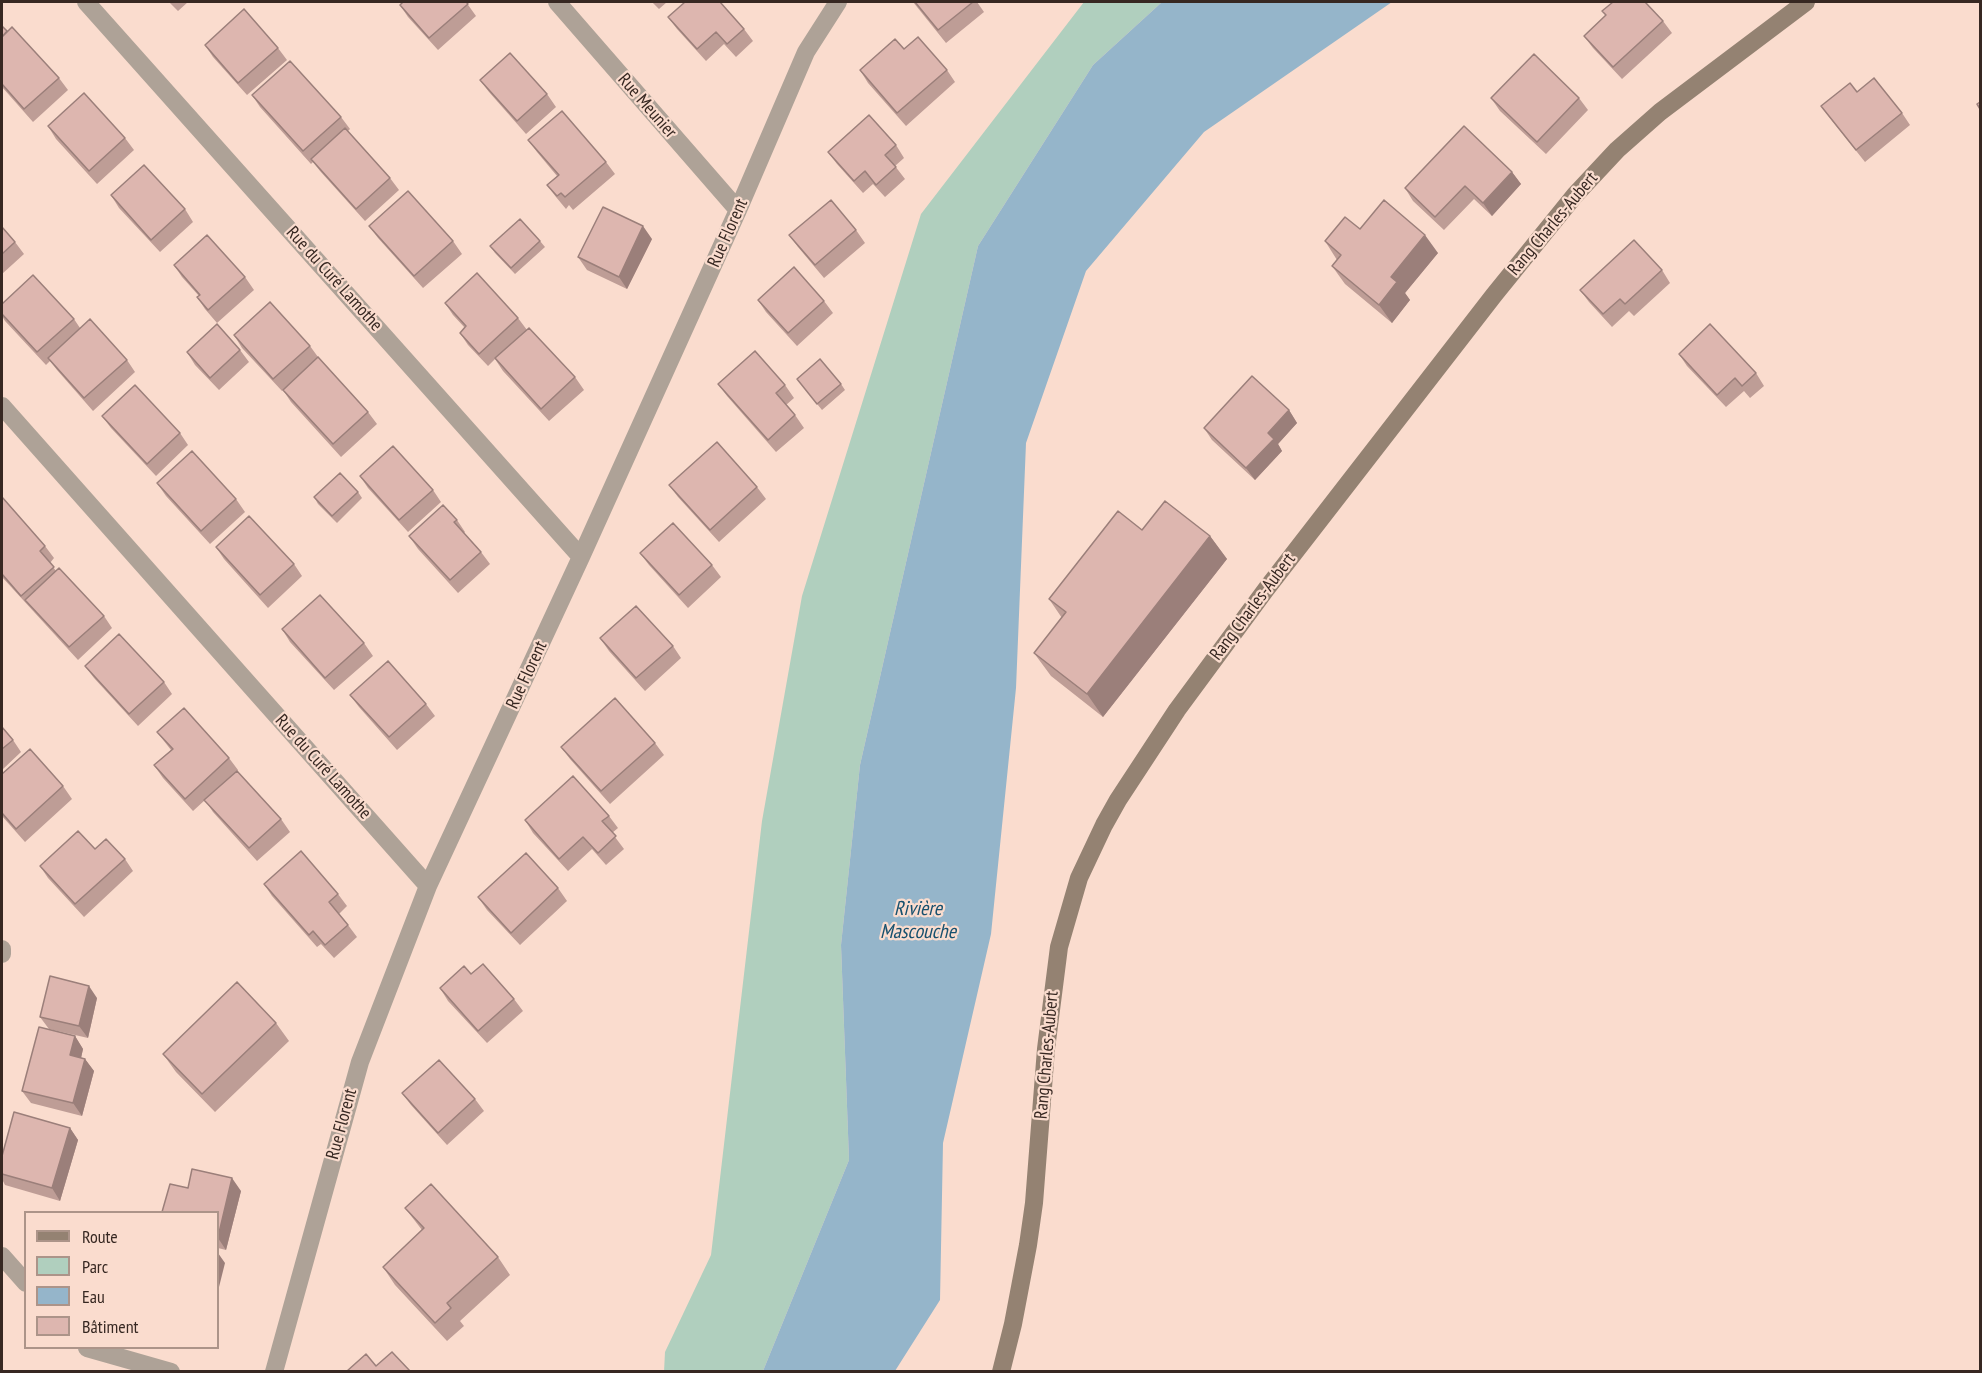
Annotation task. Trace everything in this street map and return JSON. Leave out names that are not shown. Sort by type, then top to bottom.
[{"type":"street","name":"Rue du Curé Lamothe","points":[[86,2],[581,557]]},
{"type":"street","name":"Rue Meunier","points":[[557,2],[738,210]]},
{"type":"street","name":"Rue Florent","points":[[274,1371],[360,1062],[428,886],[581,557],[738,210],[806,52],[838,2]]},
{"type":"street","name":"Rang Charles-Aubert","points":[[1001,1371],[1016,1313],[1034,1203],[1046,1049],[1059,947],[1079,878],[1118,800],[1177,710],[1267,588],[1494,295],[1575,195],[1617,150],[1660,112],[1806,2]]},
{"type":"street","name":"Rue du Curé Lamothe","points":[[2,406],[428,886]]},
{"type":"street","points":[[2,949],[2,954]]},
{"type":"street","points":[[2,1256],[24,1281]]},
{"type":"street","points":[[94,1349],[171,1371]]},
{"type":"green space","points":[[1084,2],[1162,2],[1093,65],[978,246],[860,765],[841,945],[849,1160],[763,1371],[664,1372],[665,1352],[711,1255],[762,821],[802,596],[921,214]]},
{"type":"water","name":"Rivière Mascouche","points":[[1162,2],[1392,2],[1204,132],[1086,271],[1026,443],[1016,688],[991,934],[943,1143],[940,1300],[895,1371],[763,1371],[849,1160],[841,945],[860,765],[978,246],[1093,65]]},
{"type":"building","points":[[403,2],[466,2],[468,4],[429,38],[400,5]]},
{"type":"building","points":[[685,2],[720,2],[744,29],[727,44],[716,32],[697,49],[668,17]]},
{"type":"building","points":[[915,2],[973,2],[938,30]]},
{"type":"building","points":[[1613,2],[1645,2],[1663,21],[1613,67],[1584,36],[1606,15],[1602,11]]},
{"type":"building","points":[[244,9],[278,48],[238,83],[205,45]]},
{"type":"building","points":[[2,26],[7,31],[2,37]]},
{"type":"building","points":[[12,27],[59,78],[24,109],[2,84],[2,37]]},
{"type":"building","points":[[918,37],[947,70],[897,113],[860,70],[895,39],[904,49]]},
{"type":"building","points":[[510,53],[547,94],[517,121],[480,80]]},
{"type":"building","points":[[1534,54],[1579,98],[1537,142],[1491,98]]},
{"type":"building","points":[[290,61],[341,117],[303,151],[252,95]]},
{"type":"building","points":[[1874,78],[1902,113],[1856,150],[1821,106],[1850,83],[1857,92]]},
{"type":"building","points":[[84,93],[125,138],[89,171],[48,126]]},
{"type":"building","points":[[562,111],[606,162],[565,197],[561,193],[557,196],[547,185],[559,175],[528,140]]},
{"type":"building","points":[[869,115],[896,145],[885,155],[896,167],[876,185],[865,171],[854,181],[828,152]]},
{"type":"building","points":[[1464,126],[1512,172],[1483,203],[1465,186],[1435,217],[1405,188]]},
{"type":"building","points":[[345,128],[390,178],[356,209],[311,159]]},
{"type":"building","points":[[144,165],[185,209],[151,240],[111,195]]},
{"type":"building","points":[[408,191],[453,241],[414,276],[369,226]]},
{"type":"building","points":[[831,200],[856,230],[815,265],[789,235]]},
{"type":"building","points":[[1384,200],[1425,235],[1391,277],[1397,282],[1379,305],[1332,266],[1341,255],[1325,241],[1345,217],[1360,229]]},
{"type":"building","points":[[603,207],[643,226],[619,277],[578,257]]},
{"type":"building","points":[[520,219],[540,241],[511,268],[490,246]]},
{"type":"building","points":[[2,227],[15,242],[2,254]]},
{"type":"building","points":[[207,235],[245,277],[208,310],[197,297],[200,295],[174,265]]},
{"type":"building","points":[[1634,240],[1662,270],[1625,304],[1620,299],[1603,314],[1580,290]]},
{"type":"building","points":[[794,267],[824,301],[788,333],[758,300]]},
{"type":"building","points":[[477,273],[518,318],[479,354],[460,333],[466,326],[445,303]]},
{"type":"building","points":[[33,275],[74,319],[37,352],[2,314],[2,304]]},
{"type":"building","points":[[270,302],[310,346],[273,379],[234,335]]},
{"type":"building","points":[[90,319],[127,360],[84,398],[48,358]]},
{"type":"building","points":[[217,324],[240,350],[210,378],[187,352]]},
{"type":"building","points":[[1710,324],[1756,373],[1742,386],[1735,378],[1717,395],[1679,354]]},
{"type":"building","points":[[529,328],[575,377],[541,409],[495,358]]},
{"type":"building","points":[[755,351],[785,385],[776,393],[795,415],[768,440],[718,384]]},
{"type":"building","points":[[318,357],[368,412],[333,444],[283,390]]},
{"type":"building","points":[[820,359],[841,384],[817,404],[797,379]]},
{"type":"building","points":[[1252,376],[1289,410],[1268,433],[1274,439],[1246,468],[1204,428]]},
{"type":"building","points":[[135,385],[180,433],[147,464],[102,416]]},
{"type":"building","points":[[717,442],[757,487],[710,530],[669,485]]},
{"type":"building","points":[[393,446],[433,490],[399,520],[360,476]]},
{"type":"building","points":[[192,451],[236,499],[201,531],[157,483]]},
{"type":"building","points":[[340,473],[358,492],[332,516],[314,497]]},
{"type":"building","points":[[2,497],[45,546],[40,551],[54,567],[21,596],[2,574]]},
{"type":"building","points":[[1165,501],[1210,536],[1087,694],[1034,653],[1066,612],[1049,599],[1118,511],[1142,530]]},
{"type":"building","points":[[443,505],[457,520],[454,522],[481,552],[450,580],[409,536]]},
{"type":"building","points":[[249,516],[294,564],[260,595],[216,547]]},
{"type":"building","points":[[673,523],[712,565],[679,595],[640,553]]},
{"type":"building","points":[[59,568],[104,616],[69,647],[25,600]]},
{"type":"building","points":[[320,595],[364,643],[325,678],[282,629]]},
{"type":"building","points":[[636,606],[673,646],[636,678],[600,638]]},
{"type":"building","points":[[119,634],[164,682],[129,714],[85,666]]},
{"type":"building","points":[[388,661],[426,704],[389,737],[350,695]]},
{"type":"building","points":[[615,698],[655,743],[601,791],[561,747]]},
{"type":"building","points":[[184,708],[229,758],[185,799],[154,765],[173,749],[157,732]]},
{"type":"building","points":[[2,727],[13,740],[2,749]]},
{"type":"building","points":[[30,749],[63,786],[16,829],[2,813],[2,774]]},
{"type":"building","points":[[237,771],[281,819],[249,848],[204,800]]},
{"type":"building","points":[[573,776],[609,816],[602,821],[616,836],[598,853],[583,837],[559,859],[525,820]]},
{"type":"building","points":[[78,831],[95,849],[106,839],[125,859],[75,904],[40,866]]},
{"type":"building","points":[[301,851],[338,894],[329,902],[348,925],[325,945],[313,931],[309,935],[264,884]]},
{"type":"building","points":[[526,853],[558,888],[511,933],[478,897]]},
{"type":"building","points":[[483,964],[514,999],[478,1031],[440,988],[464,966],[471,974]]},
{"type":"building","points":[[50,976],[89,986],[79,1026],[40,1017]]},
{"type":"building","points":[[237,982],[276,1023],[202,1094],[163,1054]]},
{"type":"building","points":[[39,1027],[75,1036],[70,1055],[85,1059],[73,1103],[22,1091]]},
{"type":"building","points":[[439,1060],[475,1099],[438,1133],[402,1093]]},
{"type":"building","points":[[14,1112],[70,1128],[52,1188],[2,1174],[2,1156]]},
{"type":"building","points":[[192,1169],[232,1178],[219,1233],[219,1211],[162,1211],[170,1184],[188,1188]]},
{"type":"building","points":[[431,1184],[498,1257],[447,1303],[451,1308],[435,1323],[383,1267],[424,1228],[405,1208]]},
{"type":"building","points":[[392,1352],[410,1371],[347,1371],[366,1354],[376,1366]]}]
